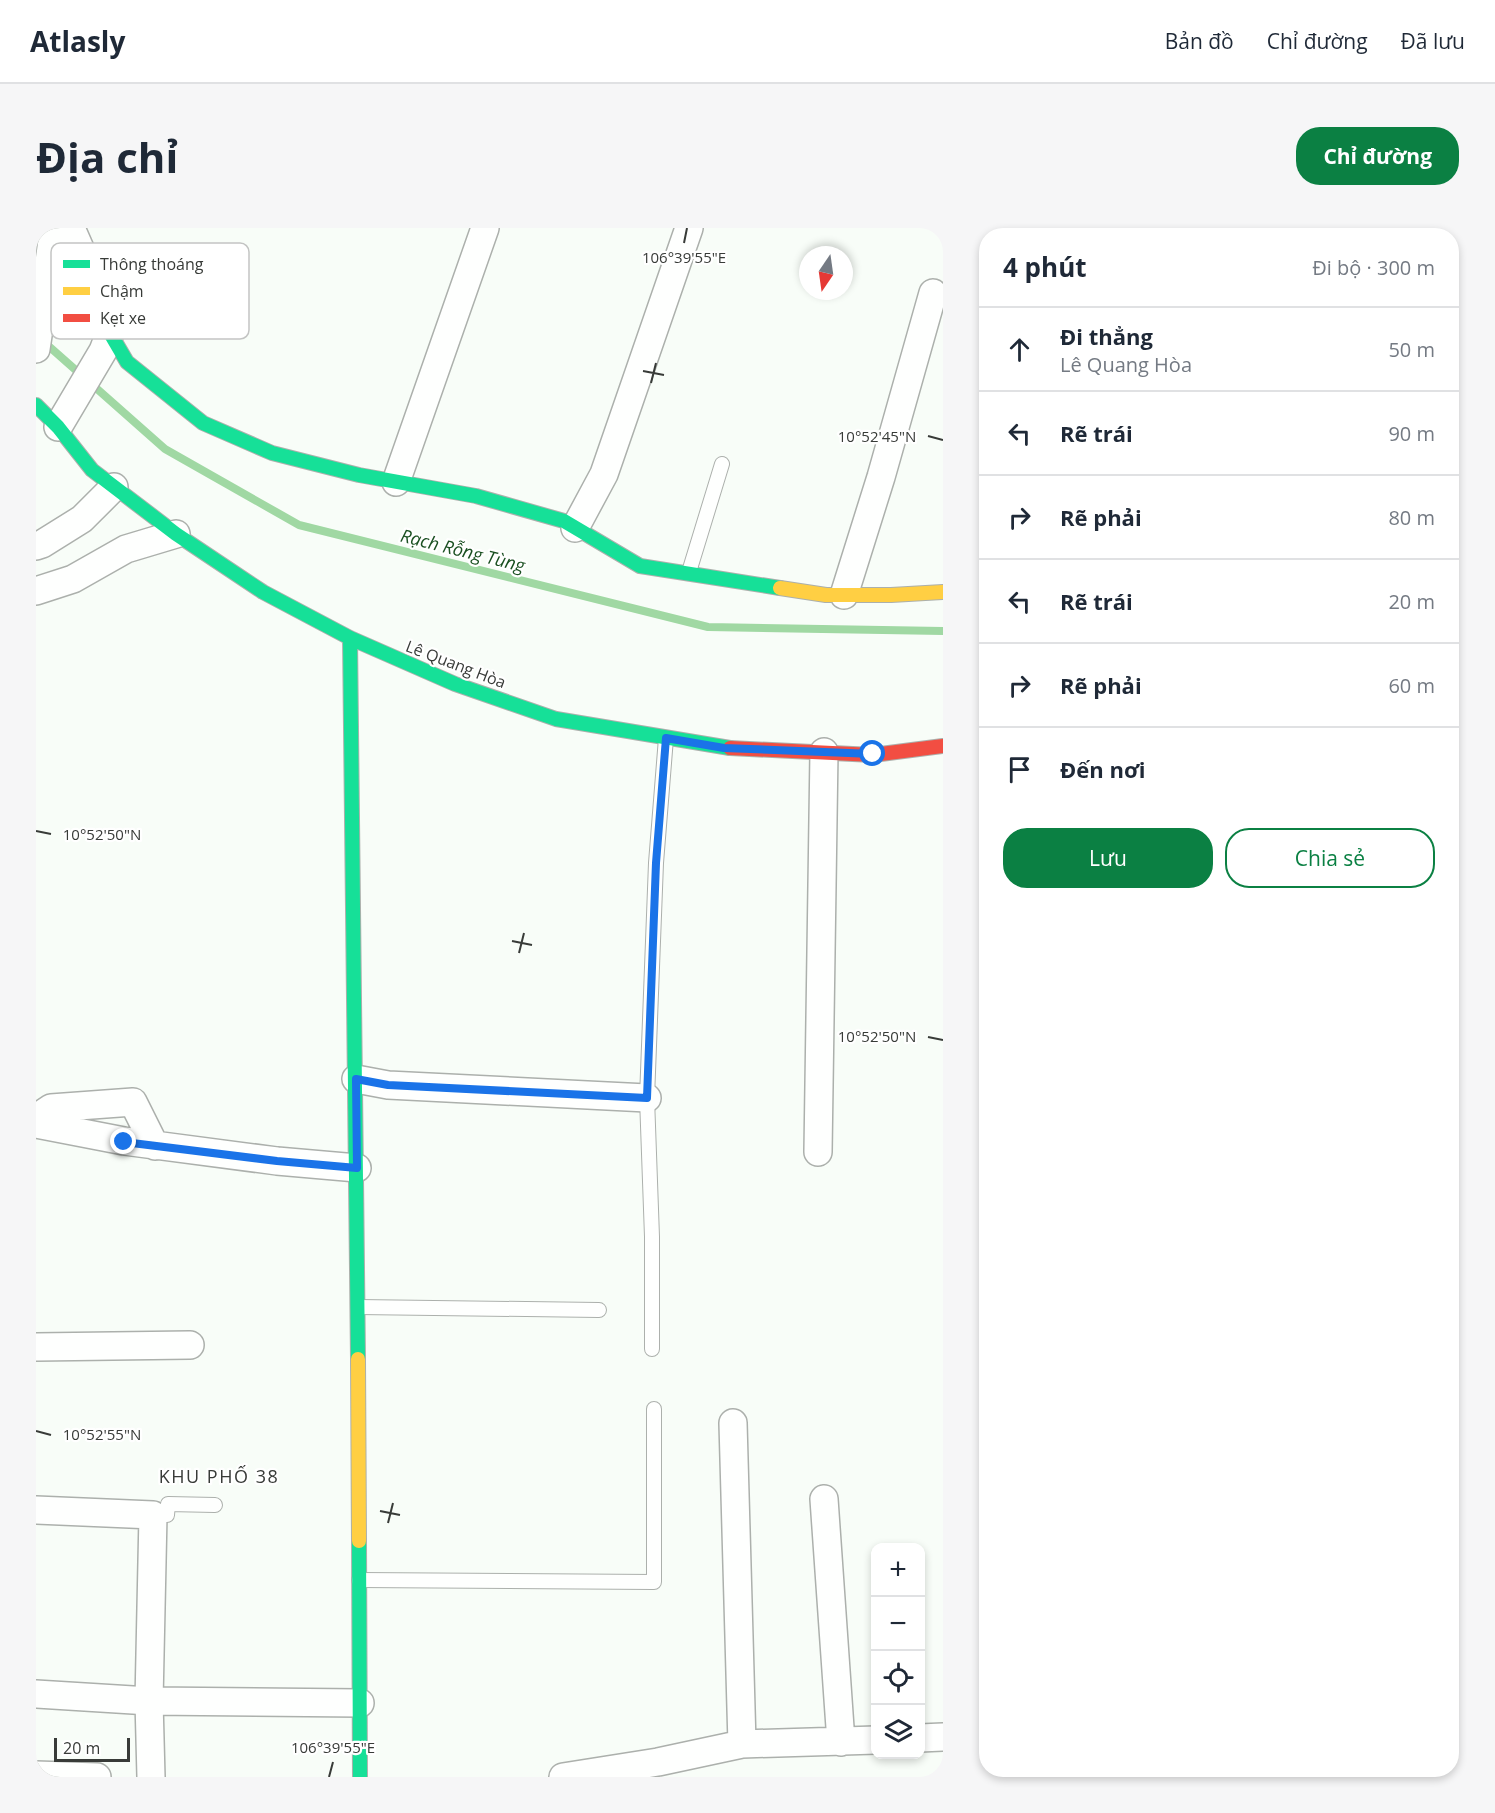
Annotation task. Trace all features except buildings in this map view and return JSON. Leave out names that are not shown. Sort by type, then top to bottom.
[{"type":"street","points":[[71,228],[78,243]]},
{"type":"street","points":[[396,482],[485,228]]},
{"type":"street","points":[[575,528],[604,474],[689,228]]},
{"type":"street","points":[[36,349],[51,248]]},
{"type":"street","points":[[844,595],[881,477],[933,293]]},
{"type":"street","points":[[107,339],[127,362],[203,423],[272,453],[359,475],[476,496],[564,521],[640,566],[826,595],[943,592]]},
{"type":"street","points":[[63,419],[107,342]]},
{"type":"street","name":"Lê Quang Hòa","points":[[36,405],[63,419],[92,470],[176,534],[263,592],[350,638],[455,684],[556,719],[724,748],[873,754],[943,746]]},
{"type":"street","points":[[36,546],[82,519],[114,487]]},
{"type":"street","points":[[36,591],[73,579],[126,549],[176,534]]},
{"type":"street","points":[[350,638],[357,1168],[360,1777]]},
{"type":"street","points":[[818,1152],[824,752]]},
{"type":"street","points":[[356,1079],[388,1085],[647,1098]]},
{"type":"street","points":[[36,1118],[51,1108],[133,1102],[155,1146]]},
{"type":"street","points":[[36,1124],[155,1146],[357,1168]]},
{"type":"street","points":[[36,1347],[190,1345]]},
{"type":"street","points":[[733,1424],[742,1744]]},
{"type":"street","points":[[824,1499],[841,1742]]},
{"type":"street","points":[[36,1510],[153,1515],[148,1701],[151,1777]]},
{"type":"street","points":[[36,1694],[148,1701],[360,1703]]},
{"type":"street","points":[[925,1738],[943,1737]]},
{"type":"street","points":[[563,1777],[658,1762],[742,1744],[871,1740]]},
{"type":"street","points":[[36,1775],[97,1777]]},
{"type":"lane","points":[[689,572],[722,464]]},
{"type":"lane","points":[[652,1349],[652,1237],[647,1098],[656,863],[666,738]]},
{"type":"lane","points":[[358,1307],[599,1310]]},
{"type":"lane","points":[[359,1580],[654,1582],[654,1409]]},
{"type":"lane","points":[[153,1515],[167,1515],[168,1504],[215,1504]]},
{"type":"waterway","name":"Rạch Rỗng Tùng","points":[[44,342],[165,449],[299,525],[708,627],[943,631]]},
{"type":"traffic: fast","points":[[114,339],[127,362],[203,423],[272,453],[359,475],[476,496],[564,521],[640,566],[780,588]]},
{"type":"traffic: fast","points":[[36,405],[58,427],[92,470],[176,534],[263,592],[350,638],[455,684],[556,719],[730,748]]},
{"type":"traffic: fast","points":[[350,638],[358,1359]]},
{"type":"traffic: fast","points":[[359,1541],[360,1777]]},
{"type":"traffic: slow","points":[[780,588],[826,595],[943,592]]},
{"type":"traffic: slow","points":[[358,1359],[359,1541]]},
{"type":"traffic: jam","points":[[730,748],[873,755],[943,746]]},
{"type":"district","name":"KHU PHỐ 38","points":[[219,1476]]},
{"type":"route","points":[[124,1142],[277,1161],[357,1168],[356,1079],[388,1085],[647,1098],[656,863],[666,738],[724,748],[873,754]]}]
